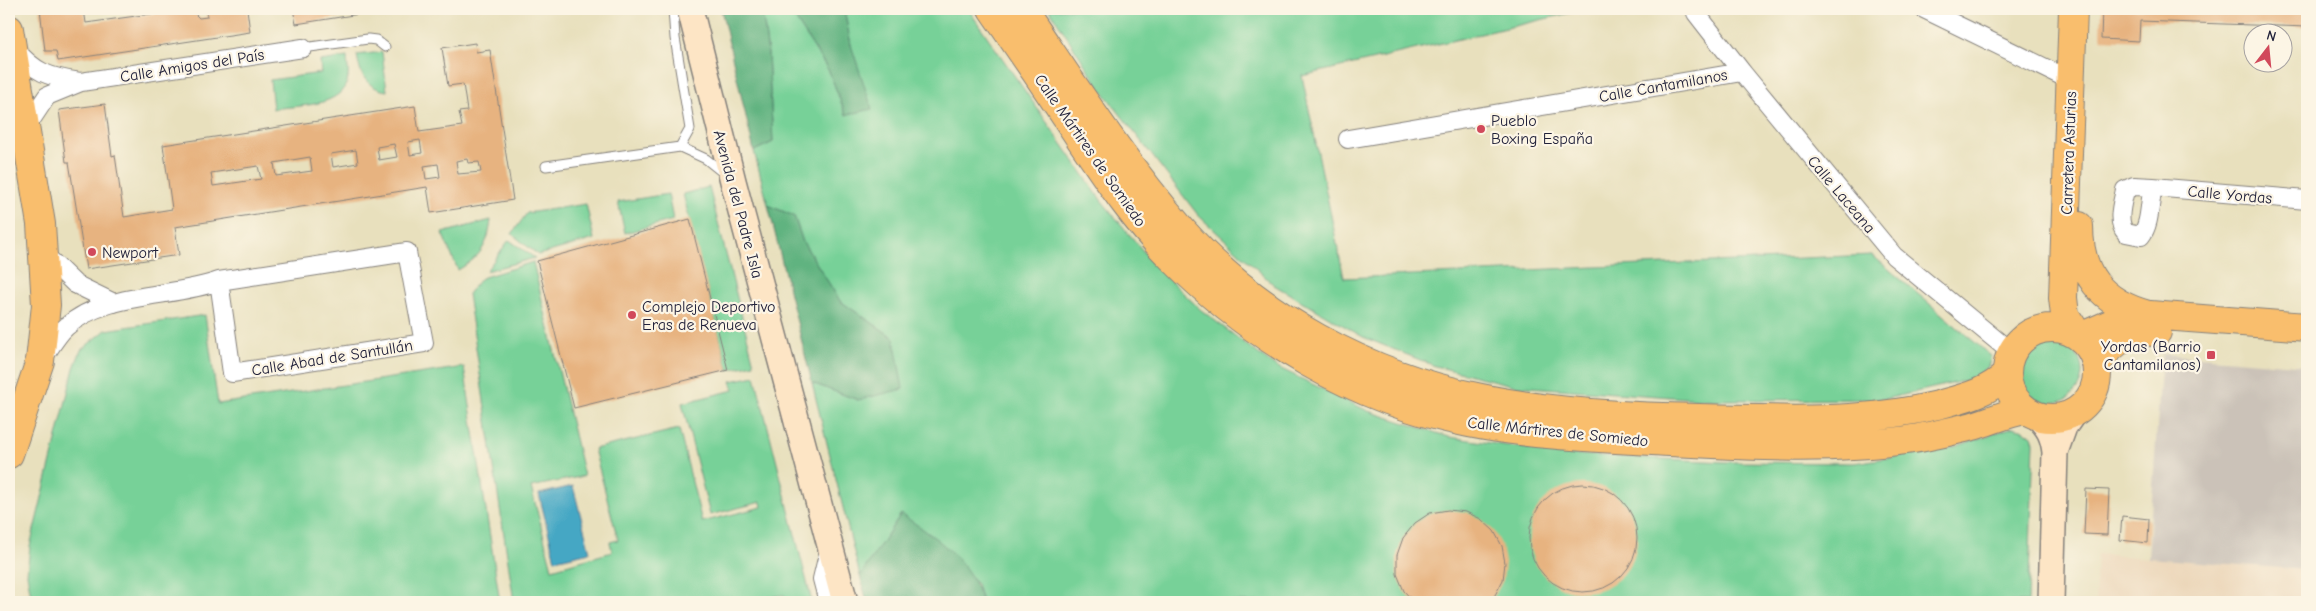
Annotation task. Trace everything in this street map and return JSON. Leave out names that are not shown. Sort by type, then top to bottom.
[{"type":"main road","name":"Avenida del Padre Isla","points":[[690,9],[733,181],[844,602]]},
{"type":"main road","name":"Calle Mártires de Somiedo","points":[[992,9],[1122,200],[1169,255],[1245,322],[1296,356],[1334,376],[1380,396],[1441,416],[1505,428],[1604,438],[1806,446],[1909,440],[1976,425],[2006,414],[2032,414]]},
{"type":"main road","name":"Calle Mártires de Somiedo","points":[[1022,9],[1140,178],[1184,232],[1234,279],[1268,306],[1344,353],[1416,382],[1483,399],[1590,412],[1705,418],[1859,419],[1904,413],[1968,397],[1994,386],[2009,364]]},
{"type":"main road","name":"Carretera Asturias","points":[[2073,9],[2063,298],[2065,315],[2079,336]]},
{"type":"main road","points":[[9,454],[40,361],[46,305],[44,254],[10,37]]},
{"type":"main road","points":[[2068,130],[2079,152],[2079,245],[2082,260],[2095,284],[2106,296],[2125,308],[2150,315]]},
{"type":"main road","name":"Carretera Asturias","points":[[2040,330],[2053,318],[2063,298]]},
{"type":"main road","points":[[2079,336],[2128,316],[2150,315],[2307,327]]},
{"type":"main road","points":[[2051,602],[2054,440],[2048,427],[2016,401],[2009,389],[2009,364],[2019,342],[2029,334],[2040,330],[2060,329],[2079,336],[2087,344],[2097,362],[2098,377],[2094,392],[2085,405],[2073,414],[2064,427],[2055,452]]},
{"type":"main road","points":[[2097,362],[2112,344],[2127,336],[2148,332],[2307,344]]},
{"type":"main road","points":[[2032,414],[2050,419],[2073,414]]},
{"type":"street","points":[[1924,9],[2070,80]]},
{"type":"street","name":"Calle Laceana","points":[[1696,13],[1742,72],[1894,256],[2009,364]]},
{"type":"street","name":"Calle Amigos del País","points":[[10,37],[24,60],[50,77],[81,82]]},
{"type":"street","name":"Calle Amigos del País","points":[[25,129],[47,96],[81,82],[302,48]]},
{"type":"street","name":"Calle Cantamilanos","points":[[1348,139],[1742,72]]},
{"type":"street","name":"Calle Yordas","points":[[2153,187],[2307,200]]},
{"type":"street","name":"Calle Abad de Santullán","points":[[40,361],[66,327],[88,312],[114,303],[201,287],[219,280],[407,252],[424,343],[232,373],[219,280]]},
{"type":"street","points":[[44,254],[75,284],[114,303]]},
{"type":"street","points":[[828,602],[822,578],[830,545]]},
{"type":"lane","points":[[673,9],[675,38],[690,129],[680,147]]},
{"type":"lane","points":[[302,48],[368,39],[381,42],[385,47]]},
{"type":"lane","points":[[546,166],[680,147],[706,159],[733,181]]},
{"type":"shaded area","points":[[2162,354],[2307,366],[2307,570],[2148,558]]},
{"type":"shaded area","points":[[2097,554],[2307,570],[2307,602],[2095,602]]},
{"type":"green space","points":[[721,9],[762,9],[768,54],[773,142],[754,151]]},
{"type":"green space","points":[[762,9],[789,9],[829,71],[846,115],[851,45],[844,9],[968,9],[1101,200],[1158,269],[1201,310],[1273,365],[1368,411],[1449,437],[1565,454],[1724,462],[1854,463],[1948,449],[2013,427],[2024,430],[2032,436],[2034,442],[2028,602],[982,602],[977,584],[901,514],[860,576],[812,383],[858,400],[894,338],[840,301],[803,242],[794,216],[768,205],[754,151],[773,142],[768,54]]},
{"type":"green space","points":[[789,9],[844,9],[851,45],[872,109],[846,115],[829,71]]},
{"type":"green space","points":[[1049,9],[1587,9],[1302,76],[1344,278],[1872,255],[1991,356],[1988,367],[1972,379],[1885,399],[1714,400],[1516,386],[1435,366],[1363,337],[1274,285],[1198,215],[1100,88]]},
{"type":"green space","points":[[382,52],[387,91],[374,87],[365,79],[357,55]]},
{"type":"green space","points":[[347,57],[348,77],[345,87],[338,95],[318,103],[273,109],[270,80],[321,73],[320,61]]},
{"type":"green space","points":[[709,187],[754,364],[728,370],[683,194]]},
{"type":"green space","points":[[668,194],[673,220],[625,233],[618,202]]},
{"type":"green space","points":[[586,204],[594,239],[538,255],[512,234],[527,213]]},
{"type":"green space","points":[[768,205],[794,216],[803,242],[840,301],[894,338],[903,389],[858,400],[812,383]]},
{"type":"green space","points":[[491,220],[488,237],[482,250],[458,270],[442,233]]},
{"type":"green space","points":[[509,240],[535,258],[486,271]]},
{"type":"green space","points":[[533,262],[584,476],[531,487],[552,569],[612,552],[610,542],[618,540],[594,449],[679,429],[702,522],[762,507],[761,502],[710,515],[682,403],[734,390],[731,381],[755,376],[812,602],[786,602],[784,595],[736,602],[514,602],[468,294],[481,278]]},
{"type":"green space","points":[[205,315],[218,404],[464,367],[500,602],[32,602],[27,574],[30,546],[74,368],[81,350],[106,330]]},
{"type":"green space","points":[[2051,341],[2063,343],[2073,350],[2080,360],[2082,372],[2080,384],[2073,394],[2063,401],[2051,403],[2039,401],[2029,394],[2022,384],[2020,372],[2022,360],[2029,350],[2039,343]]},
{"type":"green space","points":[[901,514],[950,551],[969,573],[977,587],[982,602],[867,602],[860,576]]},
{"type":"water","points":[[573,486],[590,552],[555,560],[539,494]]},
{"type":"building","points":[[40,9],[84,9],[86,23],[186,9],[190,9],[199,18],[207,17],[206,9],[247,9],[250,32],[58,61],[56,51],[45,51]]},
{"type":"building","points":[[293,9],[385,9],[385,10],[296,24]]},
{"type":"building","points":[[2102,9],[2307,9],[2307,27],[2294,27],[2294,22],[2244,22],[2244,25],[2140,21],[2139,41],[2101,39]]},
{"type":"building","points":[[475,43],[476,52],[490,50],[513,200],[431,213],[427,187],[175,227],[179,255],[86,269],[69,162],[66,162],[59,110],[105,104],[112,156],[115,155],[124,217],[172,209],[163,145],[415,106],[419,132],[462,126],[459,112],[467,111],[463,84],[448,86],[442,48]],"holes":[[[420,140],[422,153],[410,155],[408,142]],[[394,144],[397,157],[379,160],[377,147]],[[356,150],[358,163],[333,167],[331,154]],[[310,157],[312,171],[276,176],[274,163]],[[467,159],[468,163],[479,162],[481,172],[458,174],[456,161]],[[438,164],[440,177],[426,179],[424,166]],[[258,166],[261,179],[213,186],[211,173]]]},
{"type":"building","name":"Complejo Deportivo Eras de Renueva","points":[[690,219],[728,370],[574,408],[537,261]]},
{"type":"building","points":[[1583,484],[1604,488],[1622,499],[1633,517],[1637,538],[1633,559],[1622,577],[1604,588],[1583,592],[1562,588],[1544,577],[1533,559],[1529,538],[1533,517],[1544,499],[1562,488]]},
{"type":"building","points":[[2086,489],[2109,490],[2107,535],[2084,534]]},
{"type":"building","points":[[1448,510],[1466,512],[1481,519],[1494,531],[1502,546],[1505,563],[1503,580],[1495,595],[1488,602],[1414,602],[1404,591],[1397,574],[1397,555],[1403,538],[1415,523],[1430,513]]},
{"type":"building","points":[[2122,516],[2149,519],[2148,543],[2120,540]]},
{"type":"place","name":"Pueblo Boxing España","points":[[1481,129]]},
{"type":"place","name":"Newport","points":[[92,252]]},
{"type":"place","name":"Complejo Deportivo Eras de Renueva","points":[[632,315]]},
{"type":"place","name":"Yordas (Barrio Cantamilanos)","points":[[2211,355]]}]
